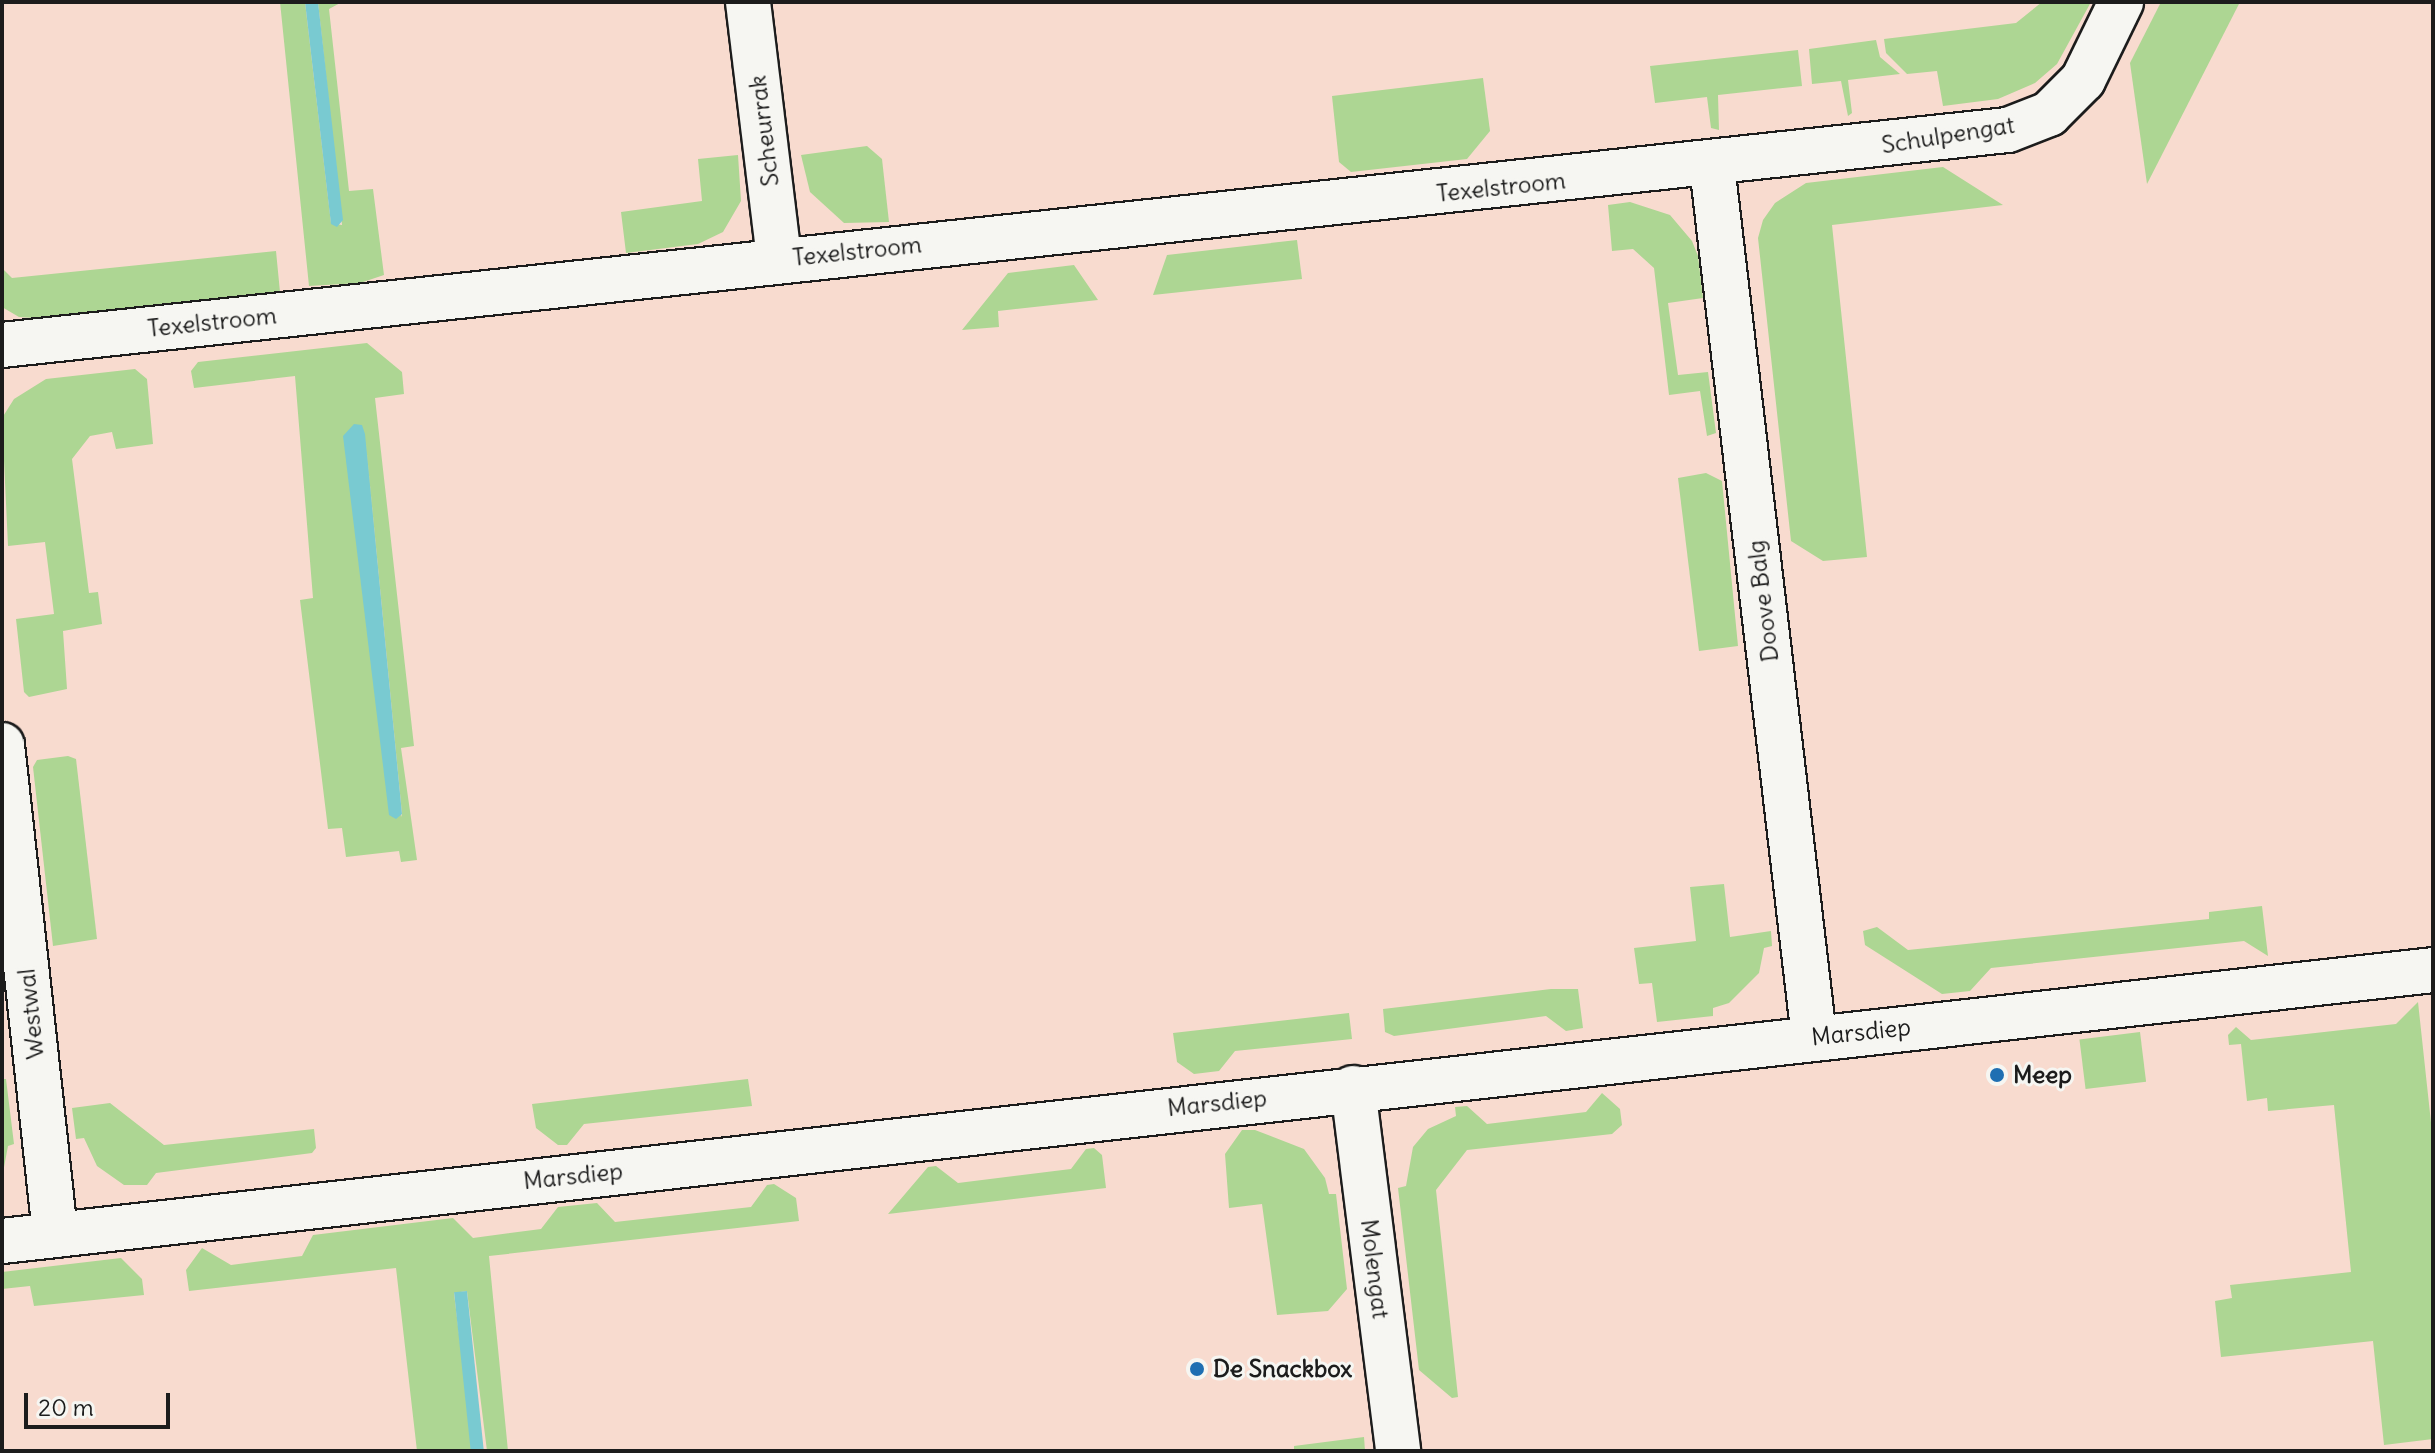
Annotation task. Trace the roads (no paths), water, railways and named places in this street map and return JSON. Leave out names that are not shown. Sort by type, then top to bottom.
[{"type":"street","name":"Scheurrak","points":[[748,2],[779,259]]},
{"type":"street","name":"Schulpengat","points":[[1712,166],[2022,125],[2049,114],[2083,80],[2121,2]]},
{"type":"street","name":"Texelstroom","points":[[2,345],[779,259],[1712,166]]},
{"type":"street","name":"Doove Balg","points":[[1712,166],[1814,1037]]},
{"type":"street","name":"Westwal","points":[[2,745],[55,1235]]},
{"type":"street","name":"Marsdiep","points":[[2,1241],[2433,970]]},
{"type":"street","name":"Molengat","points":[[1353,1088],[1398,1451]]},
{"type":"water","points":[[305,2],[318,2],[343,220],[337,227],[331,224]]},
{"type":"water","points":[[354,424],[362,425],[365,434],[402,814],[396,819],[389,815],[343,436]]},
{"type":"water","points":[[467,1291],[484,1451],[471,1451],[454,1292]]},
{"type":"place","name":"Meep","points":[[1997,1075]]},
{"type":"place","name":"De Snackbox","points":[[1197,1369]]}]
